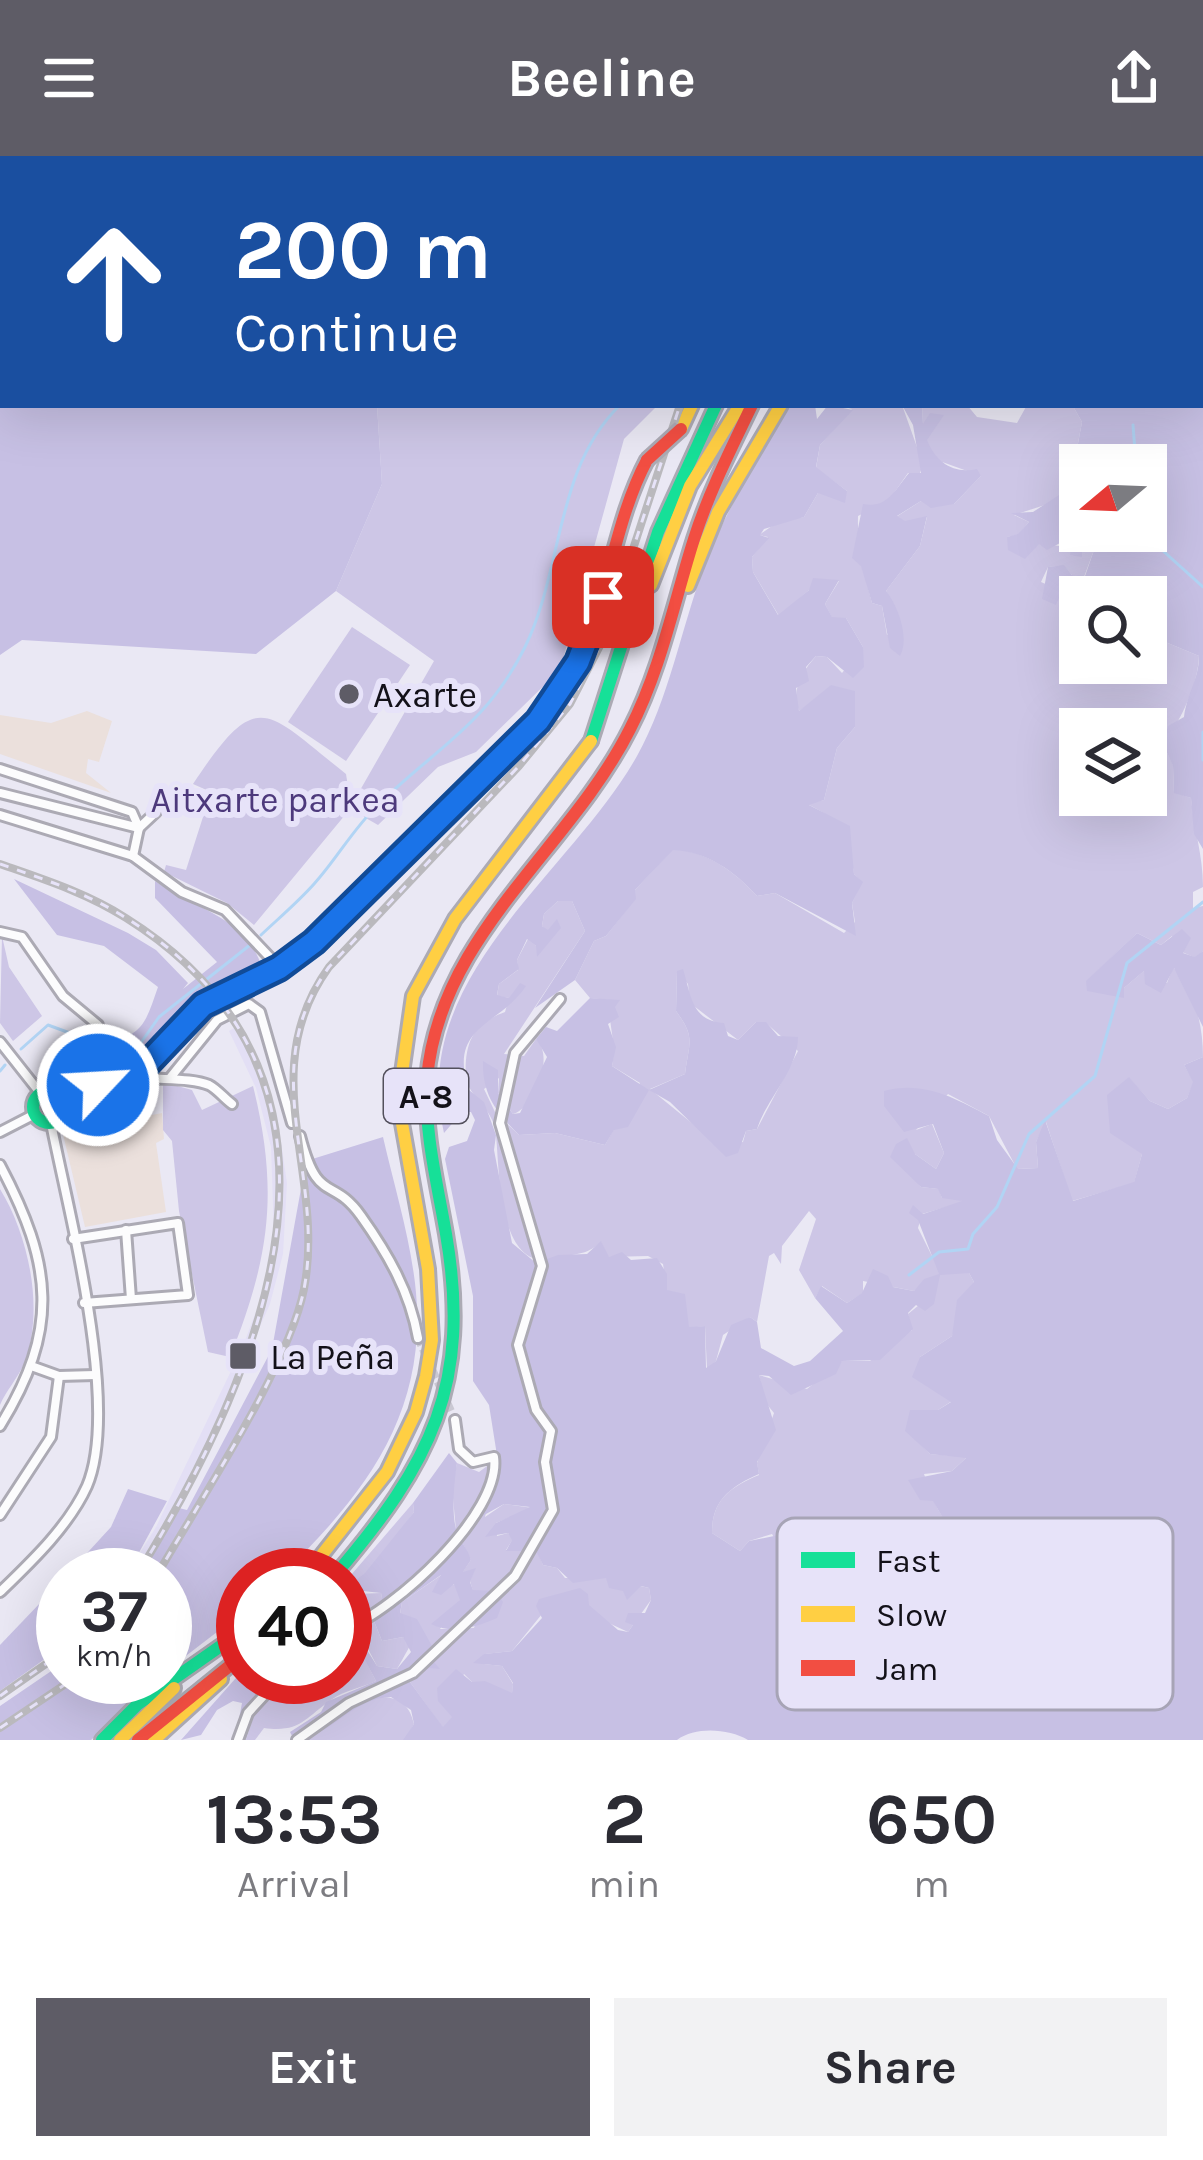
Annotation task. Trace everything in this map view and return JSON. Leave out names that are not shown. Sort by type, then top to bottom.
[{"type":"main road","points":[[64,1101],[110,1075],[155,1058],[211,1000],[279,968],[314,942],[551,704],[588,639],[632,490],[647,460],[681,429],[691,408]]},
{"type":"main road","name":"A-8","points":[[326,1548],[387,1472],[416,1412],[432,1340],[428,1269],[398,1100],[413,996],[455,919],[592,740],[658,532],[715,408]]},
{"type":"main road","points":[[592,740],[624,677],[690,486],[738,408]]},
{"type":"main road","name":"A-8","points":[[356,1548],[411,1479],[447,1405],[457,1364],[459,1310],[428,1146],[425,1103],[430,1049],[446,994],[470,948],[611,766],[662,646],[704,508],[751,408]]},
{"type":"main road","points":[[662,646],[718,512],[779,408]]},
{"type":"main road","points":[[56,1093],[64,1101],[63,1115],[52,1129],[35,1114],[41,1094],[56,1093]]},
{"type":"main road","points":[[102,1740],[138,1704],[216,1650]]},
{"type":"main road","points":[[120,1740],[216,1655]]},
{"type":"main road","points":[[138,1740],[216,1675]]},
{"type":"main road","points":[[154,1740],[216,1681]]},
{"type":"street","points":[[0,769],[108,802],[138,823]]},
{"type":"street","points":[[0,793],[138,823],[156,812]]},
{"type":"street","points":[[0,815],[133,856],[182,892],[225,910],[279,968]]},
{"type":"street","points":[[133,856],[138,823]]},
{"type":"street","points":[[0,932],[22,937],[63,996],[98,1025],[96,1050],[110,1075],[208,1084],[232,1104]]},
{"type":"street","points":[[297,1740],[349,1703],[413,1672],[476,1617],[515,1576],[553,1510],[545,1462],[551,1431],[536,1410],[518,1346],[542,1266],[500,1123],[515,1053],[560,999]]},
{"type":"street","points":[[170,1078],[217,1020],[249,1004],[260,1012],[292,1123]]},
{"type":"street","points":[[0,1032],[9,1051]]},
{"type":"street","points":[[0,1042],[41,1094]]},
{"type":"street","points":[[0,1132],[35,1114]]},
{"type":"street","points":[[0,1592],[29,1564],[86,1486],[98,1440],[84,1303],[52,1129]]},
{"type":"street","points":[[300,1136],[316,1183],[360,1214],[396,1270],[413,1307],[418,1338]]},
{"type":"street","points":[[0,1165],[22,1215],[43,1292],[42,1340],[34,1367],[0,1426]]},
{"type":"street","points":[[73,1239],[175,1221],[188,1295],[84,1303]]},
{"type":"street","points":[[126,1230],[131,1299]]},
{"type":"street","points":[[34,1367],[59,1376],[94,1375]]},
{"type":"street","points":[[0,1515],[51,1437],[59,1376]]},
{"type":"street","points":[[372,1615],[435,1568],[491,1481],[494,1457],[473,1462],[459,1449],[455,1420]]},
{"type":"street","points":[[238,1740],[256,1704]]},
{"type":"shaded area","points":[[0,408],[377,408],[382,484],[336,591],[256,654],[22,640],[0,655]]},
{"type":"shaded area","points":[[786,408],[815,408],[817,419],[826,408],[853,410],[820,445],[816,467],[847,491],[845,503],[818,493],[804,517],[764,529],[760,535],[769,538],[752,557],[753,572],[778,615],[809,590],[813,578],[839,580],[825,604],[832,617],[846,618],[863,647],[864,667],[853,678],[827,657],[816,656],[806,667],[809,681],[796,688],[799,711],[831,685],[855,691],[855,727],[837,748],[824,800],[809,805],[850,826],[854,874],[863,882],[852,903],[856,936],[775,893],[757,896],[709,859],[673,850],[635,890],[636,899],[606,936],[594,941],[575,980],[535,1008],[585,931],[572,901],[558,901],[544,914],[542,926],[548,930],[557,919],[561,928],[537,957],[536,946],[527,939],[517,960],[519,969],[499,984],[497,995],[509,998],[520,983],[526,986],[480,1029],[465,1052],[469,1090],[484,1102],[496,1135],[494,1150],[512,1243],[536,1263],[558,1255],[587,1254],[601,1241],[609,1257],[622,1252],[631,1260],[657,1258],[667,1274],[667,1290],[685,1294],[689,1327],[705,1326],[706,1368],[716,1361],[731,1325],[750,1317],[757,1322],[761,1348],[794,1366],[810,1361],[843,1331],[815,1298],[821,1286],[847,1303],[862,1293],[873,1269],[888,1276],[893,1287],[914,1291],[924,1279],[939,1274],[918,1220],[909,1213],[913,1205],[923,1214],[962,1201],[942,1198],[938,1189],[921,1187],[890,1157],[896,1144],[907,1138],[915,1154],[936,1169],[944,1153],[933,1124],[904,1132],[884,1106],[884,1091],[925,1089],[989,1116],[997,1140],[1018,1169],[1038,1168],[1036,1142],[1045,1120],[1073,1201],[1134,1182],[1142,1154],[1110,1133],[1107,1095],[1129,1077],[1150,1101],[1168,1109],[1187,1098],[1193,1082],[1184,1065],[1203,1057],[1203,1740],[748,1740],[713,1731],[677,1740],[403,1740],[414,1724],[411,1710],[391,1697],[372,1701],[376,1681],[372,1658],[377,1666],[397,1669],[411,1652],[403,1637],[382,1641],[374,1621],[385,1614],[381,1593],[372,1592],[372,1564],[414,1512],[413,1503],[449,1453],[457,1463],[455,1525],[471,1560],[463,1572],[476,1568],[470,1582],[473,1590],[496,1591],[503,1602],[497,1618],[473,1627],[431,1624],[460,1600],[454,1584],[441,1595],[432,1592],[441,1575],[402,1602],[400,1613],[417,1619],[432,1646],[426,1653],[440,1669],[429,1668],[410,1682],[443,1727],[452,1717],[438,1701],[437,1688],[456,1669],[472,1682],[485,1681],[512,1693],[513,1683],[502,1666],[473,1663],[484,1654],[512,1651],[542,1618],[536,1606],[539,1599],[580,1588],[588,1594],[589,1605],[618,1630],[628,1632],[633,1625],[625,1622],[628,1613],[645,1613],[651,1600],[649,1588],[641,1586],[627,1600],[623,1591],[609,1588],[606,1578],[573,1583],[557,1568],[543,1565],[536,1551],[506,1551],[512,1540],[508,1533],[485,1537],[496,1523],[530,1507],[504,1504],[477,1519],[499,1468],[489,1405],[473,1381],[473,1296],[445,1159],[449,1147],[467,1141],[475,1120],[471,1112],[462,1112],[444,1133],[439,1077],[449,1025],[471,977],[637,756],[658,711],[713,546]],"holes":[[[969,1273],[974,1282],[957,1300],[952,1336],[920,1357],[912,1377],[951,1402],[938,1410],[910,1410],[905,1431],[930,1454],[966,1458],[952,1471],[908,1480],[920,1500],[933,1501],[943,1518],[1173,1518],[1173,1710],[777,1710],[777,1535],[749,1541],[740,1551],[712,1533],[719,1503],[739,1484],[759,1474],[757,1462],[776,1430],[759,1375],[769,1376],[791,1395],[836,1374],[842,1361],[880,1360],[913,1329],[908,1313],[916,1305],[925,1311],[934,1304],[940,1275]]]},
{"type":"shaded area","points":[[904,408],[922,408],[923,424],[930,413],[944,415],[927,440],[935,455],[961,470],[977,469],[981,476],[954,504],[931,508],[921,501],[897,516],[905,521],[927,516],[920,546],[886,591],[901,622],[900,656],[890,648],[882,606],[872,603],[861,566],[852,558],[863,504],[884,501],[909,473],[921,473],[913,425]]},
{"type":"shaded area","points":[[1074,408],[1203,408],[1203,849],[1194,834],[1191,798],[1174,793],[1173,766],[1167,753],[1168,726],[1184,717],[1199,656],[1167,643],[1167,576],[1085,576],[1093,552],[1167,552],[1167,444],[1078,444],[1082,422]]},
{"type":"shaded area","points":[[1059,495],[1059,544],[1047,550],[1039,544],[1025,559],[1008,550],[1007,537],[1018,534],[1029,522],[1011,513],[1033,512]]},
{"type":"shaded area","points":[[1064,565],[1072,575],[1085,576],[1059,576],[1056,605],[1042,599],[1048,567]]},
{"type":"shaded area","points":[[87,711],[112,721],[99,762],[88,759],[86,773],[111,793],[0,754],[0,715],[51,723]]},
{"type":"shaded area","points":[[14,879],[156,950],[188,983],[183,989],[217,962],[155,898],[155,881],[232,926],[255,951],[262,968],[209,991],[162,1041],[137,1059],[104,1059],[100,1049],[104,1039],[135,1032],[158,987],[104,946],[57,935]]},
{"type":"shaded area","points":[[1182,929],[1191,938],[1183,953],[1195,957],[1203,951],[1203,1027],[1174,968],[1161,993],[1145,984],[1144,971],[1124,988],[1124,998],[1087,991],[1086,981],[1137,933],[1161,945]]},
{"type":"shaded area","points":[[683,969],[699,1012],[724,1023],[728,1036],[738,1040],[756,1022],[766,1022],[778,1036],[798,1037],[788,1072],[757,1129],[746,1131],[738,1153],[726,1157],[670,1102],[649,1090],[685,1074],[690,1041],[676,1011],[677,971]]},
{"type":"shaded area","points":[[590,998],[620,1000],[615,1007],[619,1017],[608,1024],[616,1047],[612,1066],[649,1090],[628,1127],[614,1130],[605,1145],[555,1133],[519,1135],[492,1102],[483,1061],[498,1070],[498,1093],[513,1114],[520,1113],[547,1057],[536,1039],[546,1027],[557,1031]]},
{"type":"shaded area","points":[[239,1025],[277,1115],[287,1183],[283,1254],[270,1304],[179,1508],[157,1548],[143,1548],[243,1346],[260,1301],[274,1235],[271,1147],[256,1088],[229,1031]]},
{"type":"shaded area","points":[[112,1092],[115,1100],[137,1095],[142,1117],[162,1113],[164,1139],[156,1143],[166,1212],[85,1227],[62,1130],[76,1106]]},
{"type":"shaded area","points":[[383,1137],[415,1283],[412,1371],[386,1446],[341,1512],[309,1548],[216,1548],[216,1633],[192,1651],[192,1548],[157,1548],[179,1508],[187,1510],[272,1349],[306,1161]]},
{"type":"shaded area","points":[[128,1489],[167,1501],[141,1548],[92,1548],[111,1527]]},
{"type":"shaded area","points":[[36,1607],[36,1665],[0,1691],[0,1645]]},
{"type":"shaded area","points":[[36,1681],[36,1704],[130,1704],[91,1740],[0,1740],[0,1706]]},
{"type":"shaded area","points":[[216,1700],[228,1704],[217,1710],[201,1735],[181,1740]]},
{"type":"shaded area","points":[[242,1704],[261,1704],[246,1740],[235,1740]]},
{"type":"shaded area","points":[[325,1704],[364,1704],[318,1733],[294,1740],[290,1732],[321,1712]]},
{"type":"green space","name":"Aitxarte parkea","points":[[377,408],[655,408],[624,439],[560,670],[476,752],[438,767],[378,825],[350,809],[254,925],[227,903],[164,872],[166,865],[186,870],[211,792],[193,784],[233,732],[248,721],[263,718],[297,734],[346,774],[351,806],[434,661],[336,591],[382,484]]},
{"type":"green space","points":[[848,408],[903,408],[923,464],[920,473],[908,473],[889,500],[858,516],[866,581],[872,603],[882,606],[887,635],[902,629],[886,591],[920,546],[927,517],[905,522],[896,517],[921,501],[954,504],[981,476],[934,459],[926,440],[933,428],[923,425],[922,408],[970,408],[977,417],[1017,423],[1025,408],[1074,408],[1082,422],[1078,444],[1059,444],[1059,496],[1014,515],[1029,522],[1018,535],[1007,537],[1029,549],[1039,543],[1059,546],[1059,552],[1093,552],[1084,576],[1072,575],[1064,566],[1048,567],[1041,582],[1059,590],[1059,684],[1167,684],[1167,643],[1199,656],[1187,702],[1167,738],[1167,708],[1059,708],[1059,816],[1167,816],[1167,752],[1173,765],[1174,792],[1191,798],[1202,864],[1203,887],[1193,892],[1193,908],[1203,906],[1203,951],[1196,958],[1182,952],[1172,936],[1161,945],[1137,933],[1087,981],[1124,988],[1145,970],[1167,983],[1173,967],[1196,1009],[1203,1057],[1184,1065],[1194,1082],[1187,1098],[1168,1109],[1150,1101],[1129,1078],[1142,1154],[1134,1183],[1072,1201],[1046,1122],[1036,1142],[1038,1168],[1017,1169],[989,1116],[948,1094],[916,1130],[932,1124],[944,1153],[936,1169],[915,1154],[913,1177],[921,1187],[939,1189],[942,1198],[958,1197],[963,1202],[922,1214],[918,1228],[933,1258],[969,1273],[974,1282],[952,1336],[920,1357],[952,1401],[938,1410],[918,1442],[930,1454],[967,1457],[952,1471],[924,1474],[944,1518],[777,1518],[777,1542],[772,1534],[749,1541],[740,1551],[712,1533],[713,1522],[725,1496],[759,1475],[757,1463],[774,1413],[765,1402],[759,1375],[807,1389],[842,1361],[870,1361],[912,1330],[908,1314],[935,1292],[939,1275],[914,1291],[863,1281],[863,1293],[847,1303],[822,1286],[815,1298],[799,1270],[816,1219],[809,1211],[782,1246],[781,1264],[774,1253],[769,1256],[757,1322],[750,1317],[723,1335],[716,1361],[707,1369],[705,1326],[689,1328],[667,1291],[663,1264],[648,1256],[608,1257],[601,1242],[586,1252],[560,1258],[540,1260],[524,1253],[506,1219],[494,1126],[466,1080],[466,1056],[477,1030],[505,1012],[509,998],[497,996],[499,984],[518,970],[517,960],[528,939],[536,946],[547,931],[542,926],[544,914],[558,901],[572,901],[585,931],[504,1054],[524,1056],[536,1039],[544,1057],[535,1092],[513,1114],[498,1093],[499,1078],[484,1089],[495,1112],[519,1135],[555,1133],[605,1145],[640,1083],[612,1066],[609,1000],[590,998],[575,980],[594,941],[606,936],[635,899],[635,890],[673,849],[709,859],[757,896],[775,893],[844,933],[855,922],[852,903],[862,882],[854,874],[846,841],[828,816],[807,804],[824,800],[837,748],[855,727],[855,691],[824,695],[799,711],[796,695],[802,675],[816,656],[827,657],[842,673],[863,647],[846,618],[832,618],[825,604],[839,581],[809,590],[779,616],[753,572],[752,557],[768,537],[759,535],[779,521],[804,517],[818,493],[847,491],[816,468],[820,445],[852,409]],"holes":[[[677,972],[688,984],[690,1003],[738,1040],[756,1022],[766,1023],[798,1051],[757,1129],[746,1131],[743,1142],[720,1146],[650,1089],[685,1074],[690,1041],[676,1011]]]},
{"type":"green space","name":"Axarte","points":[[352,627],[410,665],[346,761],[288,722]]},
{"type":"green space","points":[[2,936],[9,967],[42,1016],[13,1041],[0,1023]]},
{"type":"green space","points":[[163,1082],[192,1090],[202,1110],[253,1086],[266,1159],[266,1223],[254,1287],[230,1357],[208,1352],[179,1211],[172,1141],[163,1130]]},
{"type":"green space","points":[[0,1189],[26,1251],[33,1321],[24,1364],[0,1405]]},
{"type":"green space","points":[[498,1458],[485,1517],[504,1504],[533,1508],[496,1523],[497,1536],[508,1533],[513,1539],[506,1550],[537,1551],[543,1565],[557,1568],[565,1578],[606,1578],[649,1588],[651,1600],[628,1632],[555,1598],[512,1651],[485,1654],[484,1664],[502,1666],[513,1684],[512,1694],[472,1682],[464,1674],[446,1704],[453,1717],[443,1728],[410,1682],[435,1661],[425,1653],[420,1628],[400,1614],[402,1602],[443,1574],[446,1587],[455,1584],[461,1600],[440,1629],[474,1628],[486,1593],[473,1591],[470,1581],[475,1569],[462,1573],[471,1560],[456,1530],[452,1487],[457,1463],[479,1472]]},
{"type":"green space","points":[[413,1503],[414,1512],[372,1570],[372,1551]]},
{"type":"green space","points":[[372,1593],[381,1593],[385,1614],[374,1621],[382,1641],[403,1637],[411,1644],[397,1669],[377,1666],[372,1656]]},
{"type":"green space","points":[[393,1698],[403,1703],[414,1724],[405,1740],[305,1740],[341,1713],[372,1704],[372,1700]]},
{"type":"green space","points":[[261,1704],[327,1704],[294,1726],[264,1728],[255,1740],[246,1740]]},
{"type":"waterway","points":[[261,935],[314,884],[368,815],[458,735],[510,674],[538,616],[583,459],[618,408]]},
{"type":"waterway","points":[[1133,425],[1134,444]]},
{"type":"waterway","points":[[1164,552],[1203,587]]},
{"type":"waterway","points":[[1203,732],[1203,760]]},
{"type":"waterway","points":[[909,1275],[939,1252],[968,1249],[973,1234],[997,1207],[1029,1134],[1095,1076],[1127,963],[1203,902]]},
{"type":"waterway","points":[[101,1043],[140,1044],[159,1017],[250,945]]},
{"type":"waterway","points":[[21,1049],[48,1025],[89,1040]]},
{"type":"waterway","points":[[0,1071],[5,1065]]},
{"type":"tunnel","points":[[418,1338],[455,1420]]},
{"type":"railway","points":[[173,1548],[262,1394],[304,1289],[306,1205],[293,1085],[296,1046],[307,1006],[329,967],[519,766],[570,704],[604,638],[679,408]]},
{"type":"railway","points":[[0,864],[111,909],[206,985],[255,1061],[277,1143],[277,1231],[258,1320],[225,1409],[153,1548]]},
{"type":"railway","points":[[0,1696],[36,1671]]},
{"type":"railway","points":[[0,1728],[36,1704]]},
{"type":"traffic: fast","points":[[591,741],[658,532],[715,408]]},
{"type":"traffic: fast","points":[[64,1101],[147,1064],[203,1005],[301,953],[526,735],[559,692]]},
{"type":"traffic: fast","points":[[357,1548],[419,1457],[448,1378],[453,1287],[429,1138],[427,1079]]},
{"type":"traffic: fast","points":[[49,1091],[60,1096],[65,1107],[60,1118],[49,1123],[38,1118],[33,1107],[38,1096],[49,1091]]},
{"type":"traffic: fast","points":[[102,1740],[138,1704],[216,1649]]},
{"type":"traffic: slow","points":[[681,429],[691,408]]},
{"type":"traffic: slow","points":[[651,585],[690,486],[738,408]]},
{"type":"traffic: slow","points":[[688,586],[718,512],[779,408]]},
{"type":"traffic: slow","points":[[327,1548],[387,1472],[416,1412],[432,1340],[428,1269],[398,1101],[413,996],[455,919],[591,741]]},
{"type":"traffic: slow","points":[[154,1740],[216,1684]]},
{"type":"traffic: slow","points":[[120,1740],[157,1704]]},
{"type":"traffic: jam","points":[[427,1079],[437,1028],[455,981],[480,937],[604,773],[630,729],[659,659],[700,522],[751,408]]},
{"type":"traffic: jam","points":[[647,460],[681,429]]},
{"type":"traffic: jam","points":[[559,692],[588,637],[624,517],[647,460]]},
{"type":"traffic: jam","points":[[138,1740],[216,1677]]},
{"type":"place","name":"Axarte","points":[[349,694]]},
{"type":"place","name":"La Peña","points":[[243,1356]]},
{"type":"route","points":[[98,1085],[147,1064],[203,1005],[279,968],[314,942],[538,721],[578,662],[603,597]]}]
